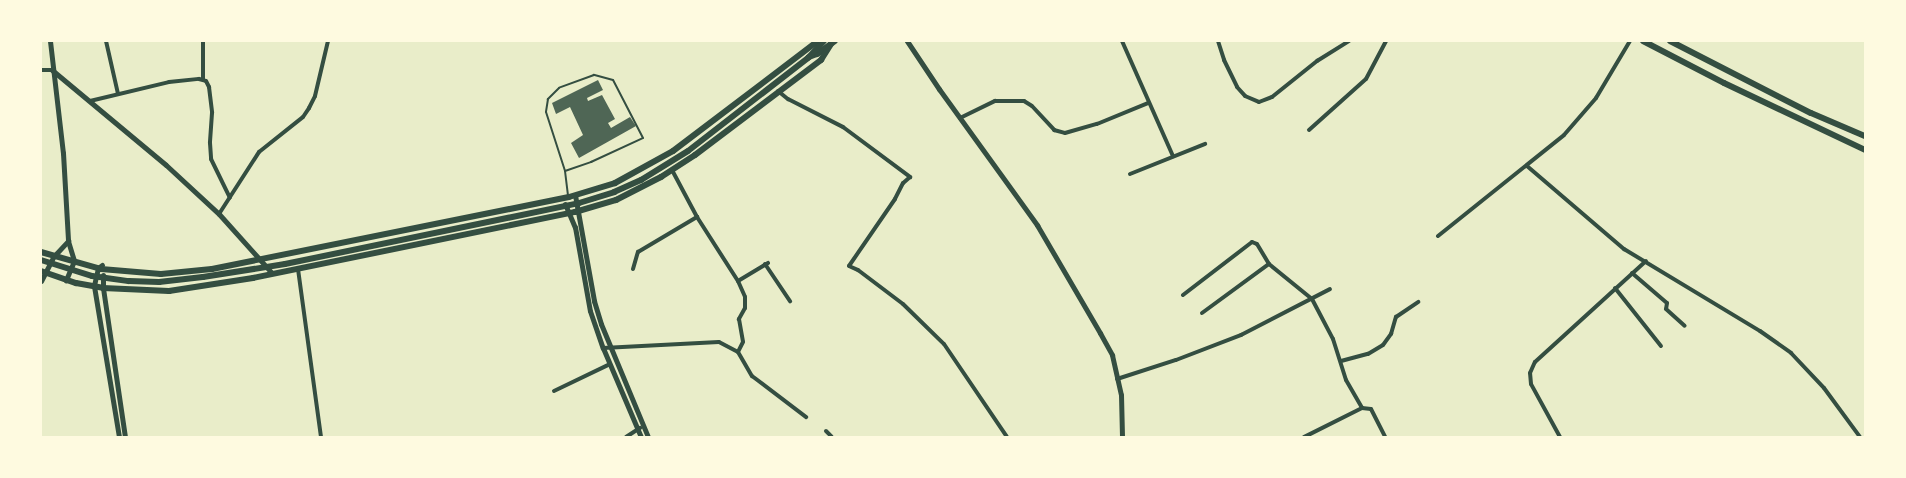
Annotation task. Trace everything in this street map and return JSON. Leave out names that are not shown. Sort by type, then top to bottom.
[{"type":"main road","points":[[1643,41],[1724,83],[1865,150]]},
{"type":"main road","points":[[1670,41],[1812,113],[1865,136]]},
{"type":"main road","points":[[41,260],[92,276],[129,281],[159,282],[285,264],[579,203],[614,192],[640,180],[688,151],[825,44]]},
{"type":"main road","points":[[43,272],[66,280],[103,288],[169,292],[272,274],[579,211],[616,200],[672,170],[821,60],[825,44]]},
{"type":"main road","points":[[41,252],[100,268],[161,274],[212,269],[569,197],[615,183],[673,151],[722,114],[825,44]]},
{"type":"street","points":[[50,41],[63,153],[68,241],[74,261],[66,280]]},
{"type":"street","points":[[106,41],[118,94]]},
{"type":"street","points":[[203,41],[203,79],[209,87],[211,98],[211,159],[230,198]]},
{"type":"street","points":[[219,214],[259,152],[303,117],[315,96],[328,41]]},
{"type":"street","points":[[907,41],[1037,225],[1112,355],[1122,407],[1122,437]]},
{"type":"street","points":[[1122,41],[1173,156]]},
{"type":"street","points":[[1218,41],[1224,60],[1237,87],[1245,96],[1259,102],[1272,97],[1317,61],[1350,41]]},
{"type":"street","points":[[1438,236],[1564,135],[1596,98],[1630,41]]},
{"type":"street","points":[[1309,130],[1366,79],[1385,42]]},
{"type":"street","points":[[41,70],[52,70],[219,214],[272,274]]},
{"type":"street","points":[[90,101],[169,82],[203,79]]},
{"type":"street","points":[[778,91],[794,102],[843,127],[910,177],[903,183],[849,266],[903,304],[944,344],[1007,437]]},
{"type":"street","points":[[960,118],[995,101],[1024,101],[1032,106],[1054,130],[1066,133],[1097,124],[1148,103]]},
{"type":"street","points":[[722,114],[732,127]]},
{"type":"street","points":[[1130,174],[1205,144]]},
{"type":"street","points":[[1527,166],[1606,236],[1624,249],[1792,352],[1824,388],[1860,437]]},
{"type":"street","points":[[672,170],[697,217],[738,281],[746,302],[739,319],[743,342],[738,352]]},
{"type":"street","points":[[569,197],[579,211],[594,301],[610,346],[648,437]]},
{"type":"street","points":[[569,197],[568,213],[575,227],[590,311],[603,348],[641,437]]},
{"type":"street","points":[[633,270],[638,252],[697,217]]},
{"type":"street","points":[[41,281],[43,272],[68,241]]},
{"type":"street","points":[[1183,295],[1252,242],[1257,244],[1269,264],[1312,299],[1333,339],[1346,380],[1362,408]]},
{"type":"street","points":[[296,252],[320,437]]},
{"type":"street","points":[[1560,437],[1534,389],[1530,373],[1534,362],[1646,261]]},
{"type":"street","points":[[738,281],[766,264],[790,301]]},
{"type":"street","points":[[1202,313],[1269,264]]},
{"type":"street","points":[[100,268],[94,286],[119,437]]},
{"type":"street","points":[[100,268],[125,437]]},
{"type":"street","points":[[1632,273],[1667,303],[1666,309],[1685,326]]},
{"type":"street","points":[[1616,288],[1660,346]]},
{"type":"street","points":[[1117,379],[1233,338],[1330,289]]},
{"type":"street","points":[[1341,361],[1368,354],[1384,345],[1396,317],[1418,302]]},
{"type":"street","points":[[603,348],[610,346],[720,342],[738,352],[752,376],[806,418]]},
{"type":"street","points":[[554,391],[610,364]]},
{"type":"street","points":[[1304,437],[1362,408],[1371,409],[1385,437]]},
{"type":"street","points":[[626,437],[644,426]]},
{"type":"street","points":[[826,431],[832,437]]},
{"type":"lane","points":[[565,171],[591,162],[643,138],[612,80],[594,74],[559,88],[548,99],[546,112],[565,171],[569,197]]},
{"type":"building","points":[[598,80],[603,90],[587,98],[588,101],[602,95],[615,119],[608,123],[611,128],[630,117],[636,126],[579,158],[571,143],[583,135],[570,107],[556,114],[552,103]]}]
